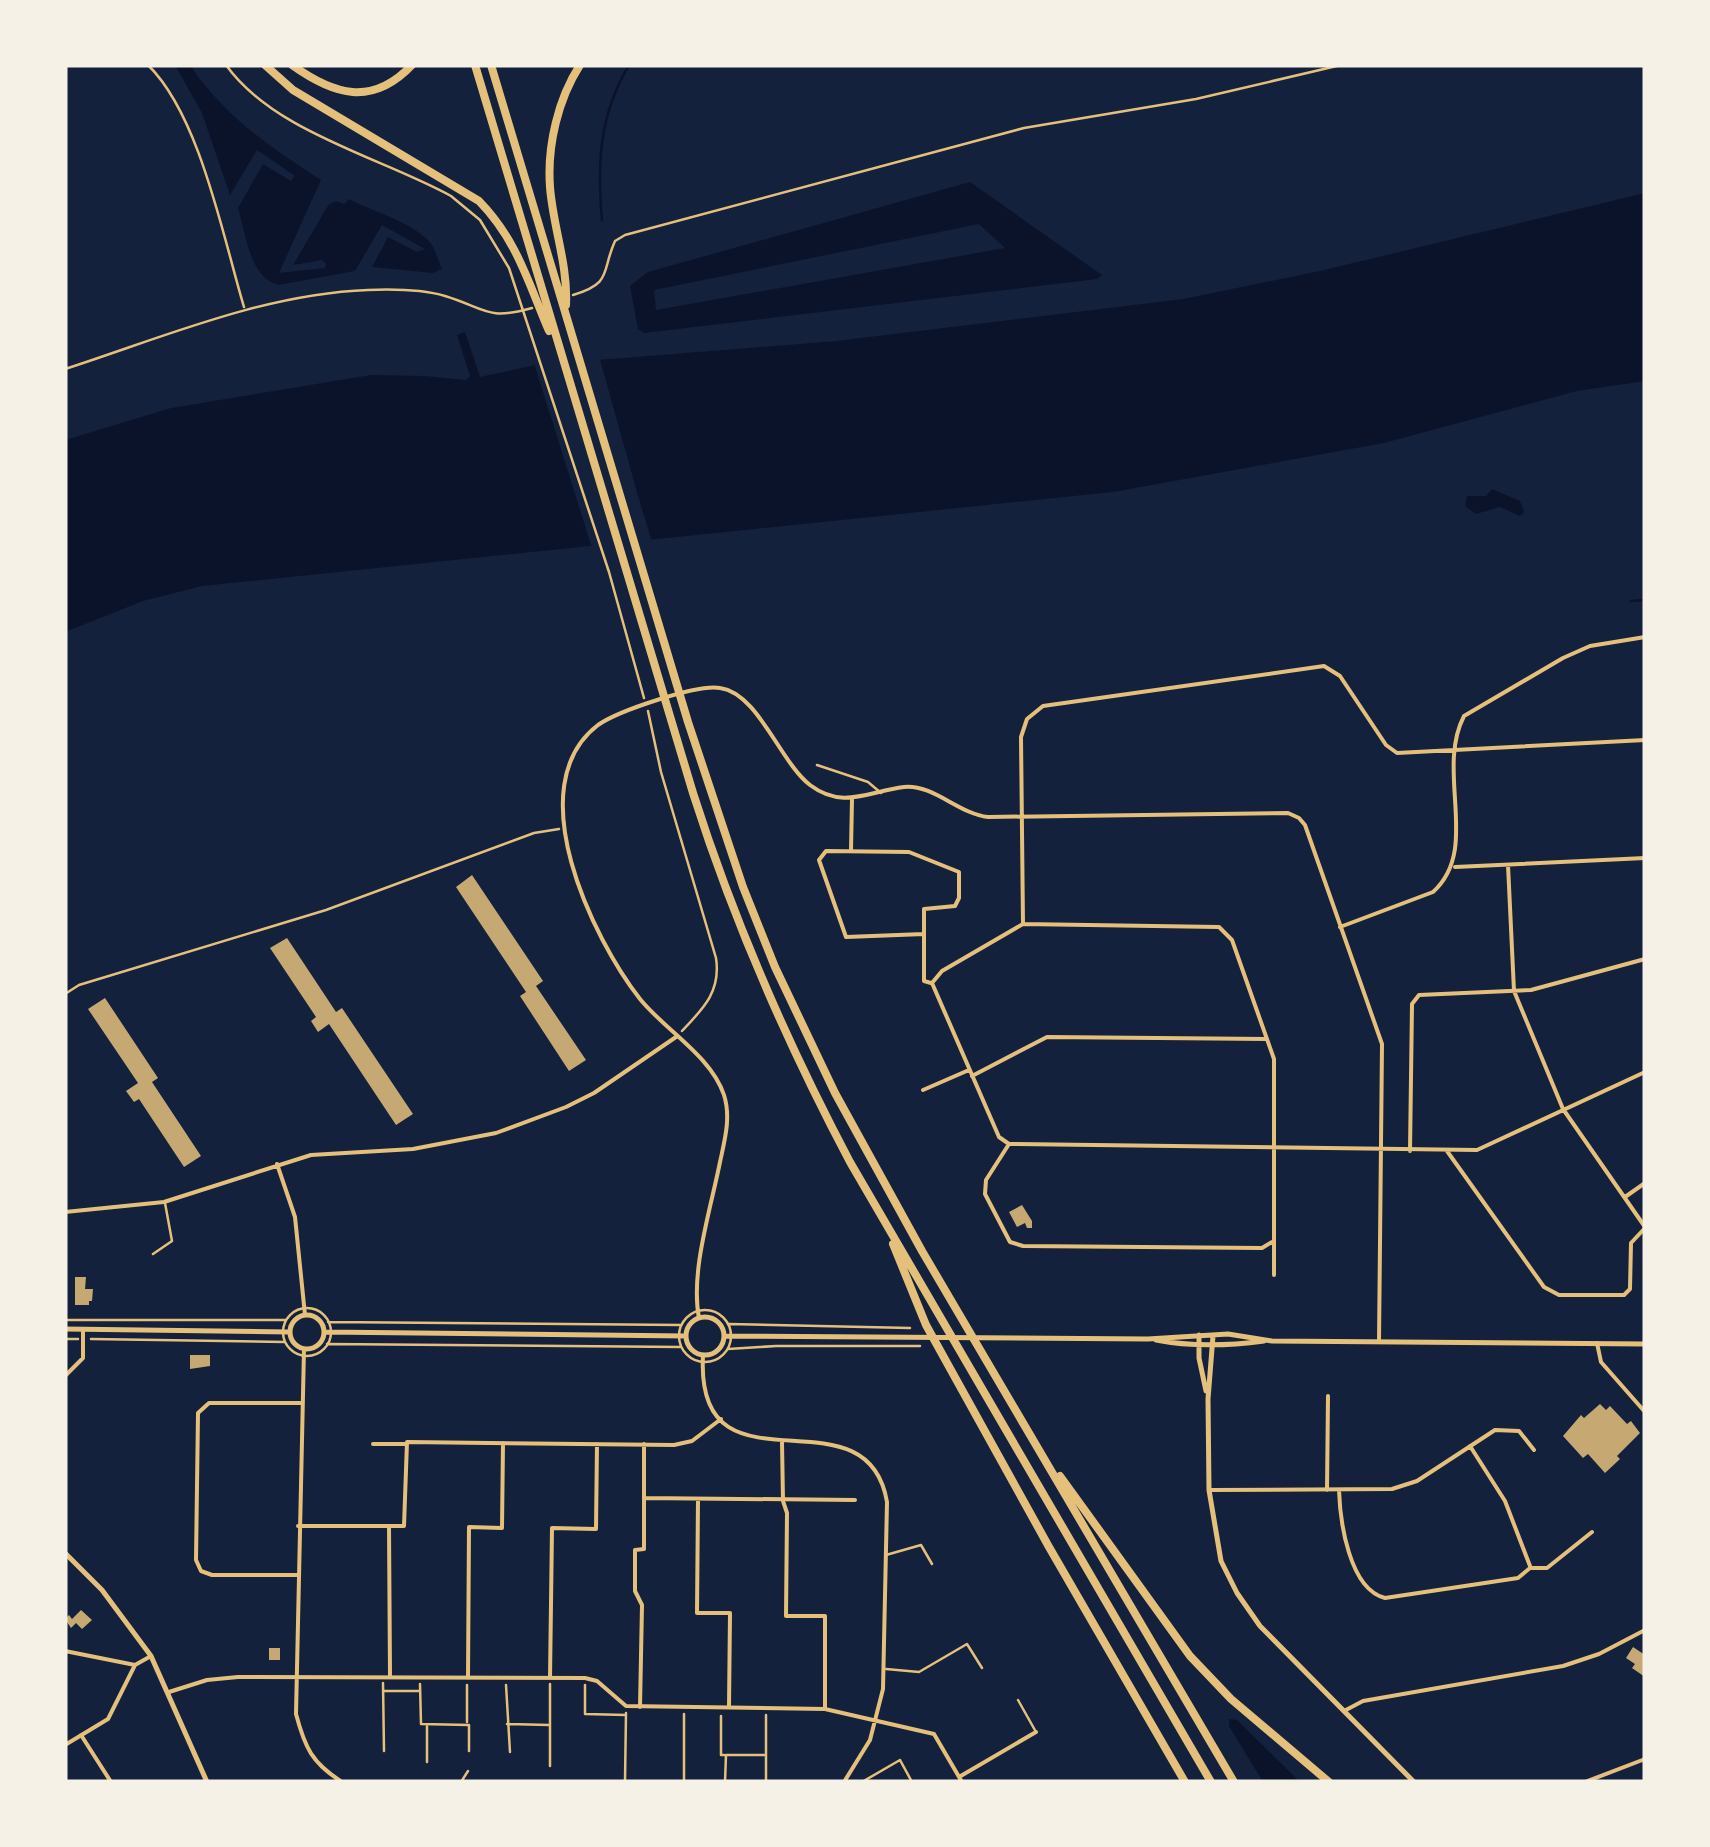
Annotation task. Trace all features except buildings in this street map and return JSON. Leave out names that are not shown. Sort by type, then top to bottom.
[{"type":"highway","points":[[265,65],[293,90],[479,201],[516,248],[561,358]]},
{"type":"highway","points":[[292,65],[328,87],[362,93],[392,83],[412,65]]},
{"type":"highway","points":[[474,65],[672,727],[728,898],[760,975],[809,1085],[882,1216],[1211,1782]]},
{"type":"highway","points":[[491,65],[688,722],[743,887],[795,1011],[913,1236],[1234,1782]]},
{"type":"highway","points":[[566,314],[567,278],[550,188],[550,165],[557,119],[580,65]]},
{"type":"highway","points":[[882,1216],[926,1325],[1184,1782]]},
{"type":"highway","points":[[1036,1444],[1190,1656],[1231,1699],[1329,1782]]},
{"type":"street","points":[[1340,927],[1434,892],[1446,881],[1456,858],[1452,749],[1464,716],[1503,690],[1590,646],[1645,637]]},
{"type":"street","points":[[1023,924],[1021,737],[1027,719],[1042,706],[1324,666],[1340,676],[1386,746],[1397,752],[1645,740]]},
{"type":"street","points":[[699,1318],[697,1279],[728,1111],[714,1075],[643,1002],[599,936],[578,885],[565,828],[565,782],[577,749],[594,729],[636,707],[717,687],[746,701],[795,770],[812,786],[832,796],[852,800],[905,786],[922,789],[972,815],[1288,813],[1299,818],[1382,1044],[1378,1342]]},
{"type":"street","points":[[851,851],[852,800]]},
{"type":"street","points":[[924,934],[846,937],[820,860],[826,851],[909,852],[959,872],[959,898],[955,906],[924,908],[924,934],[924,981],[932,984],[999,1137],[1009,1144],[1477,1150],[1645,1072]]},
{"type":"street","points":[[1453,867],[1645,858]]},
{"type":"street","points":[[1447,1152],[1544,1287],[1558,1294],[1624,1295],[1630,1289],[1631,1243],[1645,1228],[1562,1110],[1514,991],[1508,865]]},
{"type":"street","points":[[932,984],[942,971],[1023,924],[1219,927],[1232,940],[1274,1059],[1274,1275]]},
{"type":"street","points":[[1410,1150],[1412,1004],[1419,995],[1530,990],[1645,959]]},
{"type":"street","points":[[65,1212],[164,1202],[277,1164],[348,1151],[448,1144],[496,1133],[594,1093],[676,1037]]},
{"type":"street","points":[[923,1090],[1047,1038],[1267,1039]]},
{"type":"street","points":[[1009,1144],[986,1180],[986,1194],[1010,1242],[1023,1246],[1262,1248],[1274,1241]]},
{"type":"street","points":[[277,1164],[295,1217],[304,1312]]},
{"type":"street","points":[[1625,1196],[1645,1183]]},
{"type":"street","points":[[286,1332],[304,1312]]},
{"type":"street","points":[[304,1312],[318,1320],[327,1332]]},
{"type":"street","points":[[699,1318],[715,1320],[725,1336],[719,1351],[704,1356],[690,1349],[686,1336],[690,1324],[699,1318]]},
{"type":"street","points":[[65,1329],[286,1332]]},
{"type":"street","points":[[65,1376],[82,1358],[83,1330]]},
{"type":"street","points":[[286,1332],[304,1352]]},
{"type":"street","points":[[327,1332],[686,1336]]},
{"type":"street","points":[[304,1352],[317,1346],[327,1332]]},
{"type":"street","points":[[725,1336],[1148,1339],[1213,1334],[1272,1340],[1645,1344]]},
{"type":"street","points":[[1213,1334],[1208,1399],[1210,1490],[1221,1561],[1260,1626],[1414,1782]]},
{"type":"street","points":[[1199,1335],[1208,1399]]},
{"type":"street","points":[[1148,1339],[1199,1346],[1272,1340]]},
{"type":"street","points":[[1597,1343],[1601,1362],[1645,1412]]},
{"type":"street","points":[[304,1352],[296,1714],[305,1746],[324,1770],[342,1782]]},
{"type":"street","points":[[704,1356],[702,1383],[709,1401],[721,1419],[738,1432],[758,1440],[834,1444],[864,1456],[883,1481],[887,1502],[883,1668],[870,1740],[844,1782]]},
{"type":"street","points":[[1327,1490],[1328,1396]]},
{"type":"street","points":[[297,1575],[212,1576],[201,1571],[196,1560],[198,1413],[208,1403],[300,1404]]},
{"type":"street","points":[[373,1444],[674,1444],[692,1440],[721,1419]]},
{"type":"street","points":[[1210,1490],[1392,1489],[1417,1481],[1494,1430],[1519,1431],[1534,1450]]},
{"type":"street","points":[[782,1442],[782,1501],[787,1512],[786,1616],[826,1616],[825,1709]]},
{"type":"street","points":[[467,1678],[469,1527],[502,1528],[503,1443]]},
{"type":"street","points":[[298,1526],[404,1526],[406,1444]]},
{"type":"street","points":[[550,1678],[552,1528],[596,1529],[597,1444]]},
{"type":"street","points":[[640,1708],[642,1605],[635,1591],[635,1550],[644,1550],[644,1444]]},
{"type":"street","points":[[1470,1446],[1505,1501],[1530,1568]]},
{"type":"street","points":[[1339,1490],[1340,1525],[1353,1563],[1377,1596],[1385,1598],[1518,1578],[1530,1568],[1546,1568],[1592,1532]]},
{"type":"street","points":[[644,1498],[855,1500]]},
{"type":"street","points":[[698,1499],[698,1612],[730,1613],[730,1708]]},
{"type":"street","points":[[386,1677],[389,1526]]},
{"type":"street","points":[[65,1553],[102,1590],[151,1656],[207,1782]]},
{"type":"street","points":[[1344,1711],[1363,1701],[1563,1666],[1599,1654],[1645,1630]]},
{"type":"street","points":[[1638,1635],[1645,1641]]},
{"type":"street","points":[[65,1651],[135,1664],[151,1656]]},
{"type":"street","points":[[65,1745],[108,1719],[135,1664]]},
{"type":"street","points":[[169,1692],[207,1680],[238,1676],[585,1678],[597,1682],[626,1706],[640,1708],[825,1709],[876,1718],[934,1734],[960,1780],[1036,1732]]},
{"type":"street","points":[[82,1735],[111,1782]]},
{"type":"street","points":[[1585,1782],[1645,1759]]},
{"type":"lane","points":[[817,765],[868,782],[882,793]]},
{"type":"lane","points":[[153,1254],[172,1241],[164,1202]]},
{"type":"lane","points":[[886,1555],[921,1545],[932,1564]]},
{"type":"lane","points":[[883,1668],[920,1672],[967,1644],[982,1668]]},
{"type":"lane","points":[[1018,1700],[1036,1732]]},
{"type":"path","points":[[148,65],[171,90],[191,132],[245,310]]},
{"type":"path","points":[[226,65],[242,86],[273,111],[431,185],[468,208],[501,252],[517,290],[608,572],[719,977],[706,1005],[676,1037]]},
{"type":"path","points":[[587,291],[600,285],[616,241],[626,234],[1024,128],[1196,99],[1341,65]]},
{"type":"path","points":[[65,369],[245,310],[316,294],[388,290],[444,296],[488,314],[514,313]]},
{"type":"path","points":[[65,994],[79,985],[326,910],[534,833],[565,828]]},
{"type":"path","points":[[328,1322],[327,1344],[320,1352],[292,1351],[285,1342],[286,1320],[294,1312],[318,1311],[328,1322],[681,1324]]},
{"type":"path","points":[[65,1320],[286,1320]]},
{"type":"path","points":[[729,1324],[910,1328]]},
{"type":"path","points":[[65,1339],[285,1342]]},
{"type":"path","points":[[327,1344],[681,1347]]},
{"type":"path","points":[[728,1349],[920,1346]]},
{"type":"path","points":[[384,1751],[386,1677]]},
{"type":"path","points":[[420,1677],[422,1724],[467,1725]]},
{"type":"path","points":[[467,1678],[469,1751]]},
{"type":"path","points":[[506,1678],[510,1752]]},
{"type":"path","points":[[550,1678],[550,1766]]},
{"type":"path","points":[[585,1678],[584,1714],[626,1714]]},
{"type":"path","points":[[383,1690],[420,1691]]},
{"type":"path","points":[[626,1706],[626,1782]]},
{"type":"path","points":[[684,1708],[684,1782]]},
{"type":"path","points":[[721,1708],[721,1755],[766,1755]]},
{"type":"path","points":[[766,1708],[766,1782]]},
{"type":"path","points":[[427,1724],[428,1762]]},
{"type":"path","points":[[507,1724],[551,1724]]},
{"type":"path","points":[[725,1782],[726,1755]]},
{"type":"path","points":[[862,1782],[900,1760],[912,1782]]},
{"type":"path","points":[[461,1782],[468,1771]]},
{"type":"water","points":[[175,65],[190,65],[233,116],[321,180],[279,273],[325,268],[322,260],[293,265],[329,204],[344,204],[349,199],[420,233],[433,246],[442,269],[433,273],[372,267],[388,237],[417,252],[425,249],[382,225],[355,271],[278,285],[268,280],[250,253],[238,208],[263,164],[291,181],[295,176],[257,150],[230,195],[202,113]]},
{"type":"water","points":[[970,182],[1102,275],[1097,279],[644,333],[638,329],[630,286],[648,272]],"holes":[[[979,224],[1005,248],[656,310],[654,290]]]},
{"type":"water","points":[[1645,193],[1645,381],[1577,391],[1384,443],[1113,492],[202,586],[143,601],[65,632],[65,440],[171,408],[371,375],[466,380],[470,376],[457,335],[465,332],[480,377],[535,365],[836,341],[1183,299],[1320,271]]},
{"type":"water","points":[[1492,489],[1520,501],[1524,512],[1520,516],[1500,507],[1476,514],[1465,506],[1467,496],[1486,496]]},
{"type":"water","points":[[1229,1719],[1237,1720],[1300,1782],[1263,1782],[1229,1726]]},
{"type":"pier","points":[[599,356],[653,545],[593,551],[533,360]]},
{"type":"waterway","points":[[602,220],[602,140],[611,102],[629,65]]},
{"type":"waterway","points":[[1631,601],[1645,600]]}]
